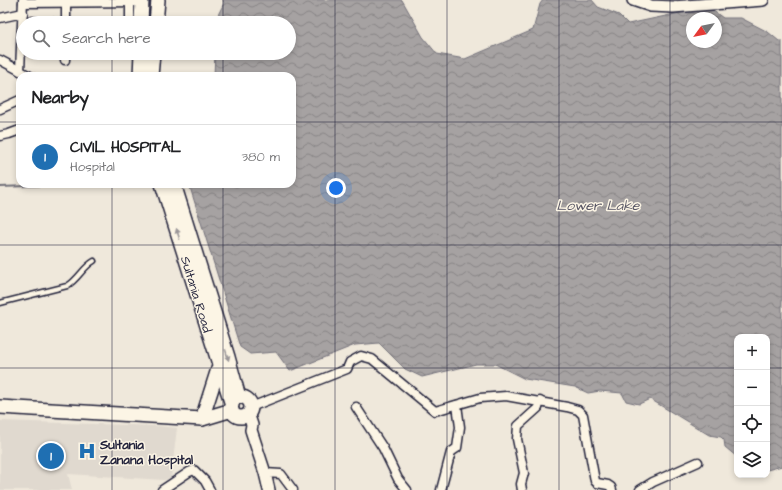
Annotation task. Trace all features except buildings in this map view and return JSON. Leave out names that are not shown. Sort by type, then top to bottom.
[{"type":"main road","points":[[157,16],[158,0]]},
{"type":"main road","points":[[136,1],[139,16]]},
{"type":"main road","points":[[140,72],[141,60]]},
{"type":"main road","points":[[151,72],[152,60]]},
{"type":"main road","name":"Sultania Road","points":[[163,188],[219,366],[241,408]]},
{"type":"main road","name":"Sultania Road","points":[[175,188],[228,357],[241,408]]},
{"type":"main road","points":[[202,419],[219,366]]},
{"type":"main road","points":[[0,408],[202,419],[241,408]]},
{"type":"street","points":[[634,0],[651,6],[674,7],[763,0]]},
{"type":"street","points":[[66,1],[66,16]]},
{"type":"street","points":[[23,16],[23,2],[136,1],[132,16]]},
{"type":"street","points":[[0,18],[16,17]]},
{"type":"street","points":[[0,60],[20,71],[21,60]]},
{"type":"street","points":[[0,109],[16,102]]},
{"type":"street","points":[[0,136],[16,131]]},
{"type":"street","points":[[269,490],[251,430],[252,425],[241,408],[347,369],[350,362],[361,356],[372,358],[435,411],[480,398],[506,396],[540,401],[578,410],[583,415],[595,481],[597,483],[608,485],[612,490]]},
{"type":"street","points":[[522,490],[520,484],[524,473],[517,440],[518,426],[538,408],[540,401]]},
{"type":"street","points":[[441,490],[451,452],[457,448],[460,427],[457,405]]},
{"type":"street","points":[[356,407],[383,448],[398,479],[408,490]]},
{"type":"street","points":[[640,490],[653,482],[698,462]]},
{"type":"street","points":[[162,490],[194,470],[205,481],[210,490]]},
{"type":"street","points":[[265,473],[281,474],[293,490]]},
{"type":"lane","points":[[0,303],[67,286],[71,284],[87,265],[94,261]]},
{"type":"shaded area","name":"Sultania Zanana Hospital","points":[[0,421],[159,426],[177,428],[171,478],[164,480],[68,474],[72,490],[0,490]]},
{"type":"water","name":"Lower Lake","points":[[223,0],[402,0],[423,37],[437,54],[465,59],[533,30],[540,4],[543,0],[592,0],[598,7],[619,15],[628,24],[708,7],[715,12],[686,12],[686,48],[722,48],[722,17],[741,18],[768,32],[779,41],[782,41],[782,466],[770,469],[770,334],[734,334],[734,454],[725,447],[724,440],[721,437],[709,435],[650,399],[639,404],[626,401],[622,393],[600,391],[588,393],[575,387],[525,379],[495,364],[476,364],[422,377],[405,369],[379,343],[355,345],[290,371],[276,352],[250,354],[240,347],[190,188],[296,188],[296,72],[214,72],[215,60],[296,60],[296,16],[218,16],[224,3]]},
{"type":"waterway","points":[[0,187],[16,186]]},
{"type":"place","name":"Sultania Zanana Hospital","points":[[87,451]]},
{"type":"place","name":"CIVIL HOSPITAL","points":[[51,456]]}]
